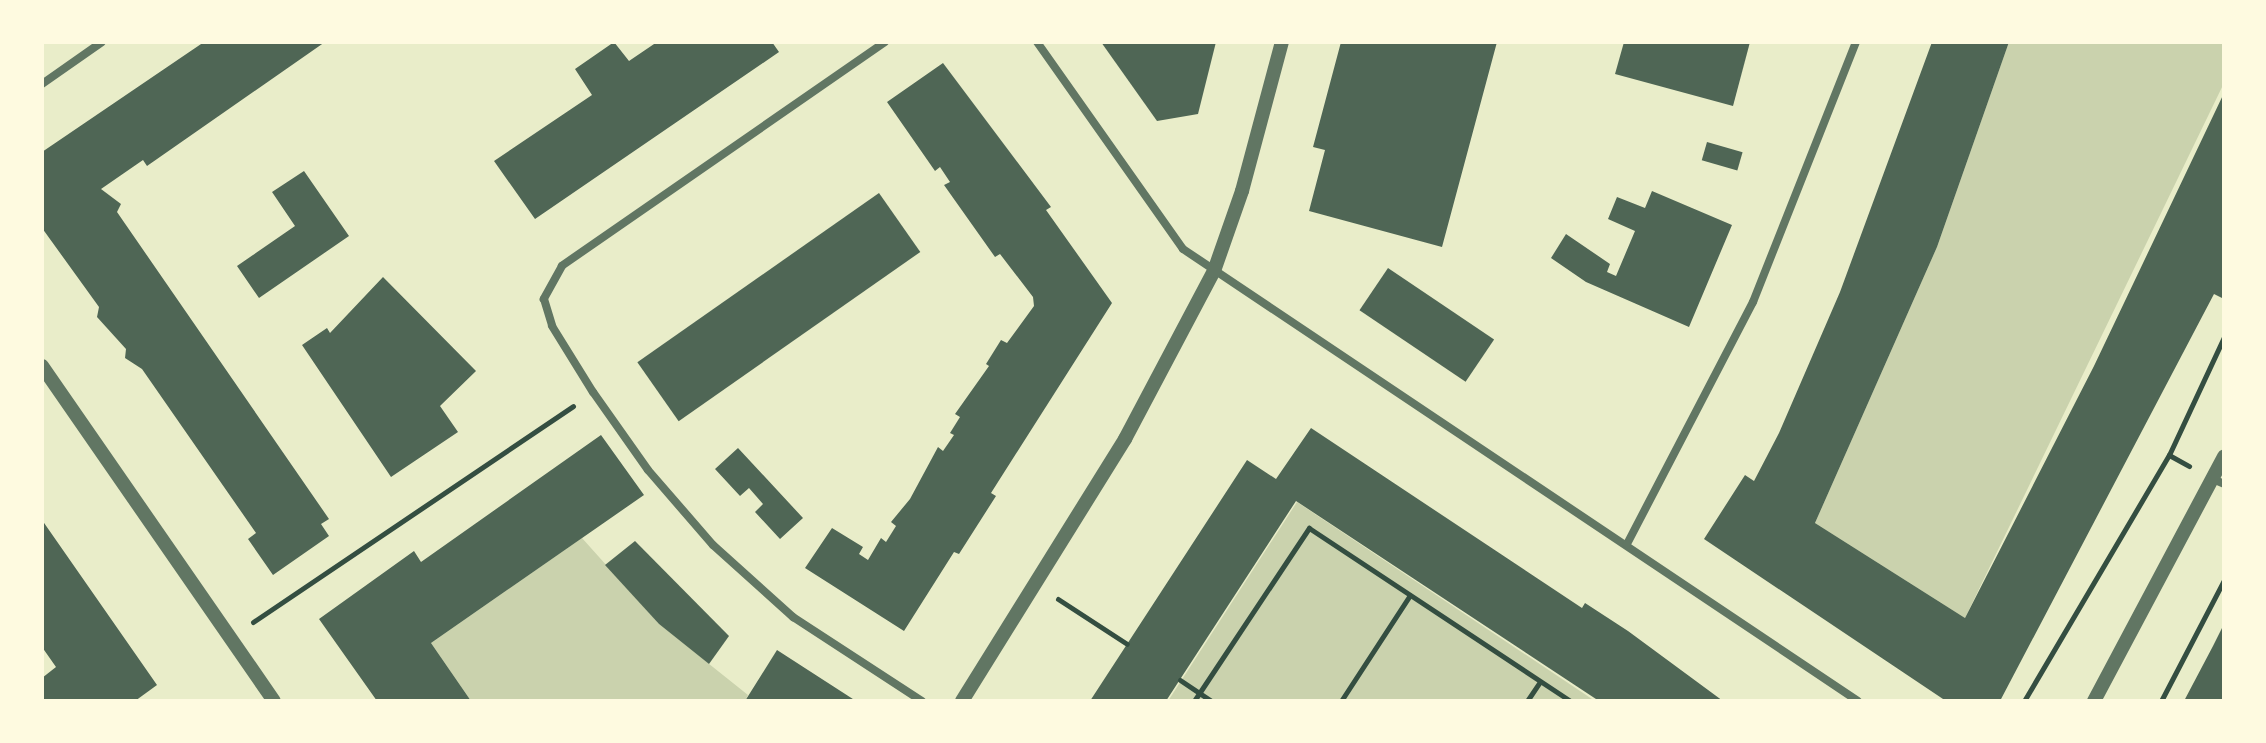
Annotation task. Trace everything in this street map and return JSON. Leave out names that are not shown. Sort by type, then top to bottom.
[{"type":"street","points":[[42,84],[102,42]]},
{"type":"street","points":[[885,42],[562,266],[544,299],[552,326],[593,392],[648,470],[713,545],[793,617],[922,701]]},
{"type":"street","points":[[1037,42],[1183,249],[1858,701]]},
{"type":"street","points":[[962,701],[1125,439],[1214,271],[1242,191],[1282,42]]},
{"type":"street","points":[[1627,544],[1753,302],[1856,42]]},
{"type":"street","points":[[42,366],[274,701]]},
{"type":"street","points":[[2094,701],[2218,482],[2224,456]]},
{"type":"path","points":[[2024,701],[2169,455],[2224,337]]},
{"type":"path","points":[[230,637],[593,392]]},
{"type":"path","points":[[1194,701],[1309,528],[1570,701]]},
{"type":"path","points":[[2161,701],[2224,580]]},
{"type":"path","points":[[1035,584],[1127,644]]},
{"type":"path","points":[[1341,701],[1410,595]]},
{"type":"path","points":[[1180,680],[1211,701]]},
{"type":"path","points":[[1527,701],[1540,681]]},
{"type":"green space","points":[[2009,42],[2224,42],[2224,83],[1965,618],[1815,523],[1937,247]]},
{"type":"green space","points":[[1297,502],[1595,701],[1168,701]]},
{"type":"green space","points":[[582,538],[659,624],[748,695],[745,701],[471,701],[431,643]]},
{"type":"building","points":[[204,42],[325,42],[147,166],[143,160],[101,189],[121,204],[117,212],[329,519],[321,524],[329,536],[273,575],[248,539],[256,533],[142,369],[125,358],[126,349],[97,317],[99,307],[42,228],[42,152]]},
{"type":"building","points":[[614,42],[629,61],[657,42],[772,42],[779,52],[535,219],[494,161],[592,95],[575,69]]},
{"type":"building","points":[[1101,42],[1216,42],[1198,114],[1157,121]]},
{"type":"building","points":[[1341,42],[1497,42],[1442,247],[1309,211],[1325,150],[1313,147]]},
{"type":"building","points":[[1624,42],[1750,42],[1733,106],[1615,74]]},
{"type":"building","points":[[1932,42],[2009,42],[1937,247],[1815,523],[1965,618],[2094,366],[2224,93],[2224,293],[2222,298],[2214,294],[2000,701],[1946,701],[1704,539],[1745,475],[1754,481],[1779,433],[1840,292]]},
{"type":"building","points":[[943,63],[1051,207],[1046,210],[1112,303],[991,493],[996,496],[959,554],[954,552],[904,631],[805,568],[832,528],[863,547],[859,554],[868,560],[881,538],[886,542],[896,526],[891,522],[910,499],[938,447],[943,451],[954,435],[950,433],[960,417],[955,414],[989,366],[986,364],[1001,340],[1007,343],[1034,306],[1033,297],[1000,254],[995,257],[944,185],[950,182],[940,167],[935,171],[887,102]]},
{"type":"building","points":[[1707,142],[1743,152],[1737,170],[1702,160]]},
{"type":"building","points":[[304,171],[349,236],[259,298],[237,266],[295,226],[272,192]]},
{"type":"building","points":[[1652,191],[1732,225],[1689,327],[1586,282],[1551,258],[1566,234],[1610,264],[1607,272],[1616,276],[1635,231],[1608,219],[1617,197],[1645,208]]},
{"type":"building","points":[[879,193],[920,252],[679,421],[637,362]]},
{"type":"building","points":[[1388,268],[1494,340],[1466,382],[1359,310]]},
{"type":"building","points":[[383,277],[476,371],[440,406],[458,432],[391,477],[302,345],[327,328],[330,333]]},
{"type":"building","points":[[1311,428],[1582,608],[1585,603],[1628,631],[1723,701],[1599,701],[1296,501],[1166,701],[1090,701],[1247,460],[1276,479]]},
{"type":"building","points":[[601,435],[644,495],[431,643],[471,701],[377,701],[319,619],[414,551],[421,562]]},
{"type":"building","points":[[738,448],[803,518],[780,539],[755,512],[763,504],[749,488],[740,496],[715,469]]},
{"type":"building","points":[[42,520],[157,685],[135,701],[42,701],[42,678],[56,667],[42,647]]},
{"type":"building","points":[[635,541],[729,636],[709,664],[659,624],[605,565]]},
{"type":"building","points":[[2224,624],[2224,701],[2184,701],[2213,646]]},
{"type":"building","points":[[777,650],[825,681],[856,701],[745,701]]}]
